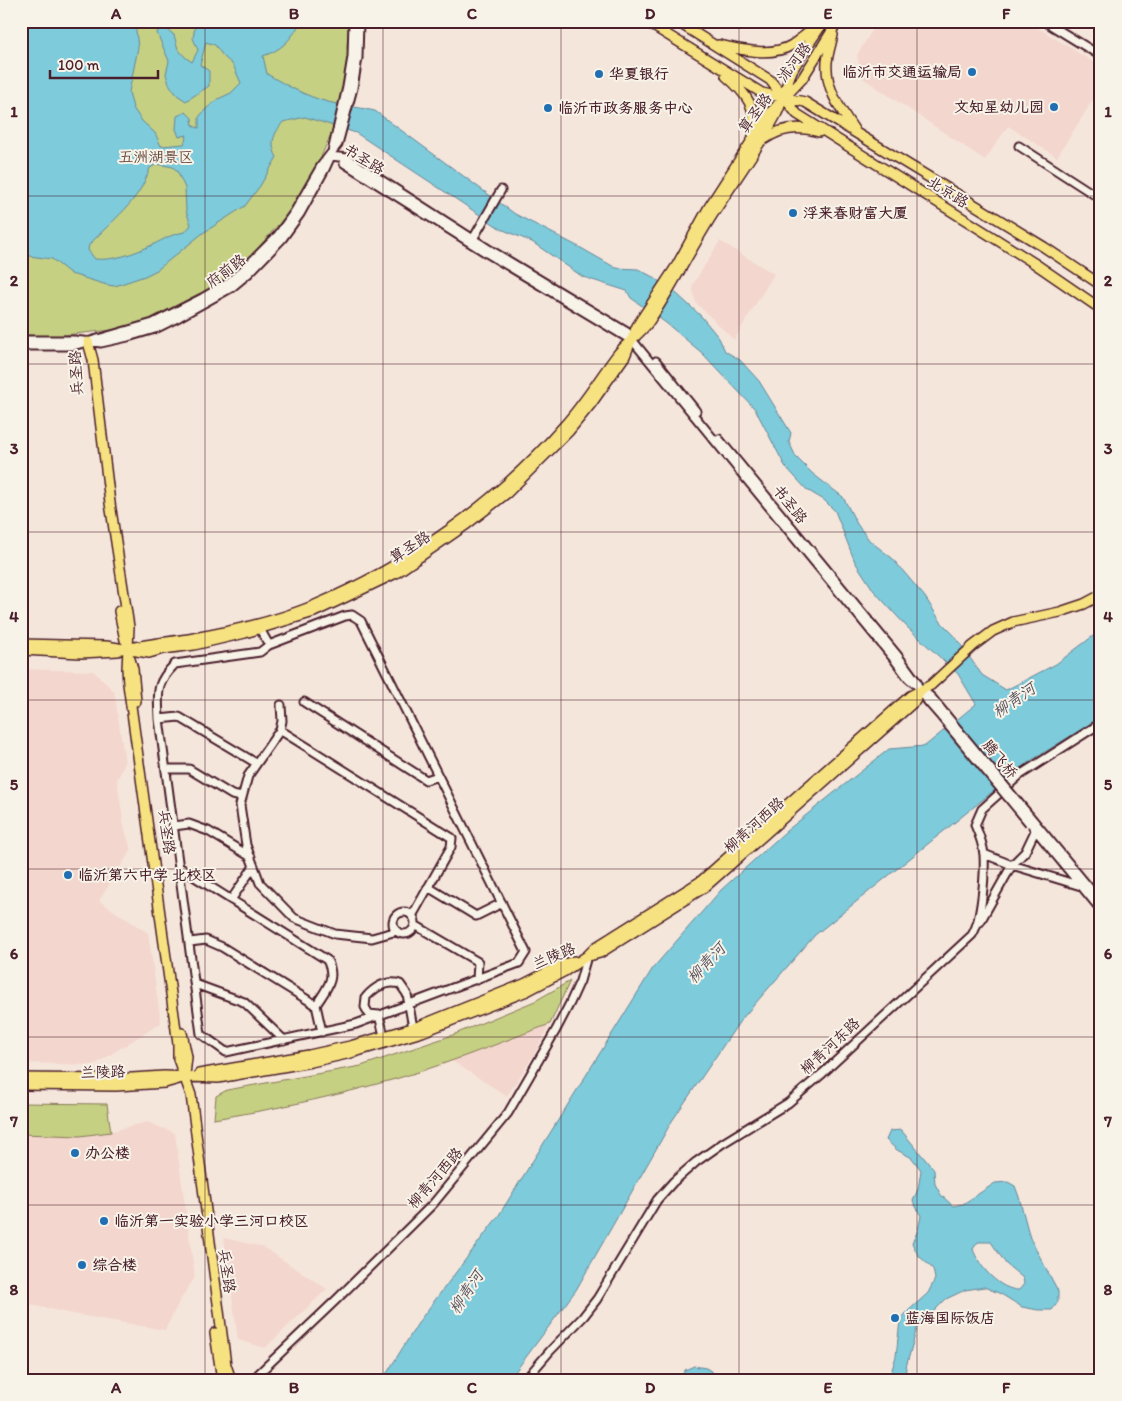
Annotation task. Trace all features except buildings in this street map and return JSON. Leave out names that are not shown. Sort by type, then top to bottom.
[{"type":"main road","name":"北京路","points":[[645,21],[762,93],[784,96],[805,102],[1101,285]]},
{"type":"main road","name":"北京路","points":[[676,21],[770,80],[797,114],[1034,263],[1101,309]]},
{"type":"main road","points":[[711,43],[750,51],[776,50],[790,46],[823,21]]},
{"type":"main road","name":"沭河路","points":[[784,96],[791,73],[823,21]]},
{"type":"main road","points":[[837,24],[827,62],[828,82],[836,103],[857,134]]},
{"type":"main road","name":"沭河路","points":[[784,96],[802,79],[837,24]]},
{"type":"main road","points":[[707,60],[746,94],[756,122],[755,141],[789,128],[806,128],[832,136]]},
{"type":"main road","name":"算圣路","points":[[21,644],[81,647],[106,646],[149,653],[163,648],[194,645],[260,629],[314,612],[396,573],[481,514],[507,493],[569,431],[591,404],[625,356],[637,326],[647,318],[679,267],[704,216],[755,141],[775,117],[784,96]]},
{"type":"main road","name":"算圣路","points":[[21,650],[108,653],[147,644],[193,638],[244,627],[312,606],[392,567],[463,519],[503,488],[564,427],[586,400],[619,352],[632,341]]},
{"type":"main road","name":"兵圣路","points":[[88,342],[88,377],[119,611],[133,669],[158,866],[187,1057],[184,1078],[188,1128],[222,1380]]},
{"type":"main road","name":"柳青河西路","points":[[587,956],[600,953],[705,886],[914,701],[928,682],[940,675],[993,631],[1014,622],[1060,612],[1084,604],[1101,595]]},
{"type":"main road","name":"兰陵路","points":[[21,1078],[116,1079],[164,1076],[218,1078],[311,1062],[365,1049],[461,1018],[527,991],[565,971],[587,956]]},
{"type":"main road","name":"兰陵路","points":[[21,1085],[86,1086],[165,1083],[205,1072],[309,1055],[412,1028],[458,1012],[524,984],[561,965],[587,956]]},
{"type":"main road","name":"兵圣路","points":[[184,1078],[191,1095],[226,1365],[231,1380]]},
{"type":"street","name":"府前路","points":[[350,88],[353,21]]},
{"type":"street","name":"府前路","points":[[21,346],[73,346],[153,323],[194,303],[228,283],[250,263],[278,235],[295,211],[321,166],[331,156],[358,58],[359,21]]},
{"type":"street","points":[[1044,21],[1101,56]]},
{"type":"street","points":[[1019,146],[1101,199]]},
{"type":"street","name":"书圣路","points":[[331,156],[347,158],[473,239],[627,332],[632,341],[908,678],[932,698],[944,716]]},
{"type":"street","name":"书圣路","points":[[331,156],[510,268],[632,341]]},
{"type":"street","points":[[473,239],[500,192]]},
{"type":"street","name":"府前路","points":[[21,340],[74,340],[88,342]]},
{"type":"street","points":[[352,615],[361,621],[526,952],[519,963],[356,1024],[226,1052],[201,1034],[196,984],[159,719],[158,690],[161,681],[175,664],[260,652],[268,645],[345,616],[352,615]]},
{"type":"street","points":[[260,629],[268,645]]},
{"type":"street","points":[[304,702],[426,780],[438,776]]},
{"type":"street","points":[[281,705],[282,721],[280,730],[248,776],[240,805],[246,845],[260,882],[294,918],[335,934],[372,938],[397,931],[408,934],[415,925]]},
{"type":"street","name":"腾飞桥","points":[[944,716],[1031,822]]},
{"type":"street","points":[[159,719],[179,717],[256,763]]},
{"type":"street","points":[[978,927],[984,854],[981,839],[975,825],[982,809],[1020,775],[1101,723]]},
{"type":"street","points":[[280,730],[452,838],[451,847],[412,916],[415,925],[478,962],[477,980]]},
{"type":"street","points":[[166,768],[189,769],[232,795],[242,797]]},
{"type":"street","points":[[1031,822],[1035,831],[1101,910]]},
{"type":"street","points":[[1031,822],[1101,902]]},
{"type":"street","points":[[174,826],[189,824],[208,831],[251,857]]},
{"type":"street","name":"柳青河东路","points":[[525,1380],[598,1299],[657,1200],[673,1182],[703,1157],[788,1103],[956,951],[978,927],[1012,865],[1025,852],[1035,831]]},
{"type":"street","points":[[984,854],[1082,887]]},
{"type":"street","points":[[231,900],[254,866]]},
{"type":"street","points":[[180,867],[327,960],[331,969],[331,982],[316,1005],[322,1032]]},
{"type":"street","points":[[428,887],[476,916],[502,904]]},
{"type":"street","points":[[397,931],[394,922],[398,915],[405,913],[412,916]]},
{"type":"street","points":[[190,942],[206,940],[222,947],[316,1005]]},
{"type":"street","name":"柳青河西路","points":[[252,1380],[433,1204],[508,1113],[566,1010],[580,981],[587,956]]},
{"type":"street","points":[[379,1016],[369,1014],[365,1007],[366,996],[374,989],[391,982],[400,984],[406,994],[412,1028]]},
{"type":"street","points":[[196,984],[244,1002],[284,1040]]},
{"type":"street","points":[[379,1016],[384,1036]]},
{"type":"shaded area","points":[[878,21],[1027,21],[1101,67],[1101,87],[1057,157],[1008,126],[985,160],[861,77],[857,55]]},
{"type":"shaded area","points":[[720,241],[774,274],[734,340],[696,303],[692,286]]},
{"type":"shaded area","name":"临沂第六中学 北校区","points":[[21,669],[93,671],[114,691],[125,763],[117,780],[124,826],[131,850],[99,901],[148,933],[161,1023],[94,1065],[21,1063]]},
{"type":"shaded area","points":[[550,1024],[533,1056],[507,1096],[452,1061]]},
{"type":"shaded area","name":"临沂第一实验小学三河口校区","points":[[147,1122],[175,1133],[195,1277],[179,1302],[165,1330],[21,1303],[21,1134],[80,1136],[101,1134]]},
{"type":"shaded area","points":[[224,1238],[263,1247],[327,1289],[265,1348],[238,1340]]},
{"type":"green space","name":"五洲湖景区","points":[[21,21],[349,21],[347,48],[349,57],[332,132],[313,175],[297,203],[252,255],[212,288],[154,319],[112,330],[55,336],[21,335]]},
{"type":"green space","points":[[570,981],[550,1024],[399,1078],[276,1108],[214,1119],[216,1096],[227,1090],[361,1066],[450,1036],[535,1001]]},
{"type":"green space","points":[[21,1103],[107,1104],[111,1132],[80,1136],[21,1134]]},
{"type":"water","name":"柳青河","points":[[21,21],[135,21],[138,48],[129,92],[133,108],[142,121],[155,133],[161,146],[184,144],[187,135],[179,137],[176,129],[177,116],[186,112],[192,118],[193,126],[199,128],[199,117],[206,109],[218,99],[231,93],[241,83],[233,65],[215,45],[206,42],[200,65],[209,71],[209,86],[186,101],[177,95],[169,84],[166,74],[169,61],[157,33],[161,24],[174,35],[178,49],[192,62],[198,50],[193,38],[195,27],[189,21],[301,21],[286,43],[276,51],[263,56],[267,74],[311,97],[375,111],[515,214],[616,268],[638,269],[653,277],[677,294],[701,316],[719,338],[725,351],[740,360],[759,381],[791,433],[789,442],[796,457],[813,474],[843,497],[857,524],[870,541],[892,558],[925,597],[941,622],[954,635],[982,675],[1006,690],[1056,664],[1101,630],[1101,717],[1032,760],[815,935],[740,1021],[672,1121],[576,1290],[509,1380],[366,1380],[387,1373],[420,1320],[499,1215],[653,968],[721,890],[785,832],[889,749],[925,746],[976,704],[958,674],[907,627],[874,591],[855,562],[835,511],[824,500],[807,490],[785,466],[755,409],[702,353],[666,323],[631,298],[627,291],[583,277],[532,242],[501,229],[356,133],[305,117],[283,122],[277,131],[273,143],[277,157],[260,186],[245,206],[203,233],[157,270],[145,276],[115,286],[107,285],[71,274],[52,259],[21,255]],"holes":[[[157,164],[173,167],[185,188],[186,211],[191,225],[185,232],[172,235],[132,253],[117,258],[95,259],[88,250],[89,245],[132,201],[145,181],[150,168]]]},
{"type":"water","points":[[901,1130],[934,1170],[935,1184],[941,1195],[953,1206],[963,1204],[995,1183],[1008,1182],[1015,1186],[1030,1238],[1058,1291],[1058,1302],[1052,1310],[1022,1307],[1001,1294],[984,1287],[965,1290],[946,1299],[917,1328],[906,1367],[905,1380],[889,1380],[896,1356],[900,1320],[928,1293],[935,1279],[933,1269],[918,1255],[912,1243],[918,1230],[921,1216],[913,1201],[918,1189],[921,1170],[912,1158],[897,1150],[886,1140],[890,1131]],"holes":[[[978,1242],[991,1242],[1006,1264],[1023,1278],[1024,1284],[1019,1290],[1012,1289],[998,1282],[980,1263],[973,1249]]]},
{"type":"water","points":[[694,1366],[706,1368],[725,1380],[711,1378],[704,1380],[679,1380],[685,1370]]},
{"type":"place","name":"临沂市交通运输局","points":[[972,72]]},
{"type":"place","name":"华夏银行","points":[[599,74]]},
{"type":"place","name":"文知星幼儿园","points":[[1054,107]]},
{"type":"place","name":"临沂市政务服务中心","points":[[548,108]]},
{"type":"place","name":"浮来春财富大厦","points":[[793,213]]},
{"type":"place","name":"临沂第六中学 北校区","points":[[68,875]]},
{"type":"place","name":"办公楼","points":[[75,1153]]},
{"type":"place","name":"临沂第一实验小学三河口校区","points":[[104,1221]]},
{"type":"place","name":"综合楼","points":[[82,1265]]},
{"type":"place","name":"蓝海国际饭店","points":[[895,1318]]}]
